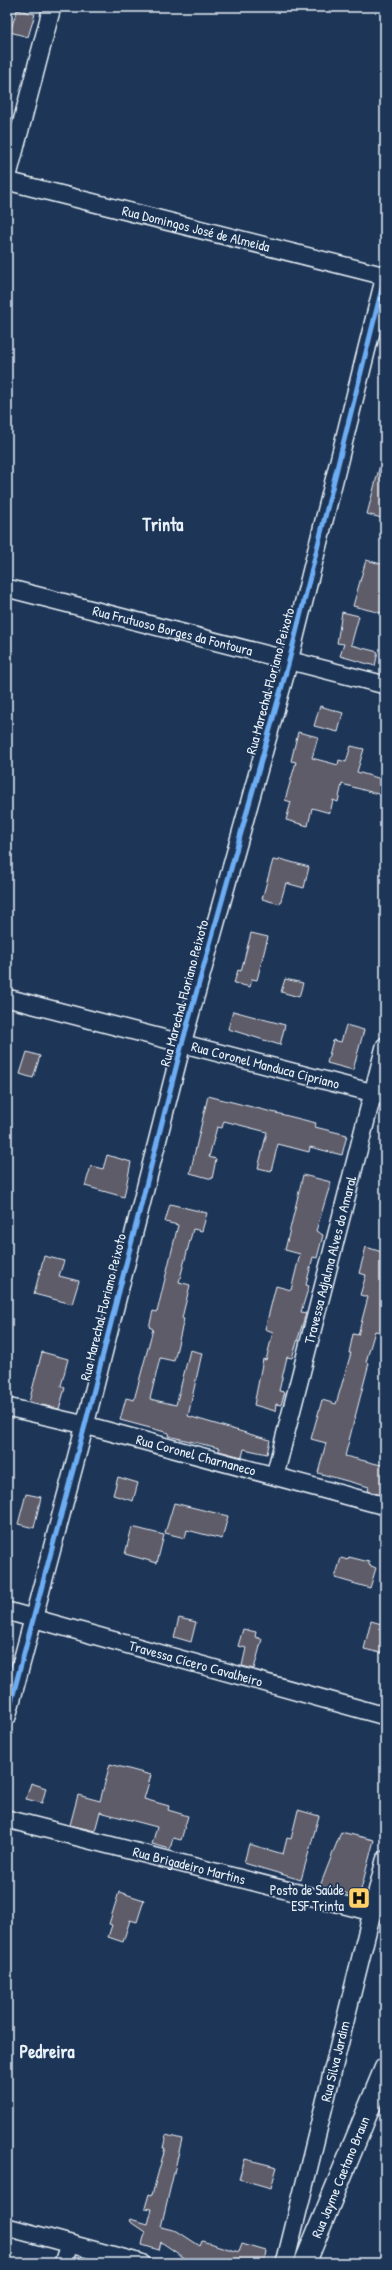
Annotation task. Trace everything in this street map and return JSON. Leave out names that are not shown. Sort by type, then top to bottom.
[{"type":"street","points":[[7,180],[52,7]]},
{"type":"street","name":"Rua Domingos José de Almeida","points":[[7,180],[385,276]]},
{"type":"street","name":"Rua Marechal Floriano Peixoto","points":[[7,1717],[85,1425],[182,1044],[289,661],[385,276]]},
{"type":"street","name":"Rua Frutuoso Borges da Fontoura","points":[[7,588],[385,686]]},
{"type":"street","name":"Rua Coronel Manduca Cipriano","points":[[7,998],[379,1094]]},
{"type":"street","name":"Travessa Adjalma Alves do Amaral","points":[[276,1475],[379,1094],[385,1046]]},
{"type":"street","name":"Rua Coronel Charnaneco","points":[[7,1407],[85,1425],[276,1475],[385,1506]]},
{"type":"street","name":"Travessa Cícero Cavalheiro","points":[[7,1611],[385,1716]]},
{"type":"street","name":"Rua Brigadeiro Martins","points":[[7,1819],[372,1912]]},
{"type":"street","name":"Rua Silva Jardim","points":[[285,2263],[385,1860]]},
{"type":"street","name":"Rua Jayme Caetano Braun","points":[[305,2263],[385,2069]]},
{"type":"street","points":[[297,2216],[320,2224]]},
{"type":"street","points":[[7,2227],[69,2245],[141,2263]]},
{"type":"street","points":[[64,2263],[69,2245]]},
{"type":"building","points":[[17,10],[35,14],[28,37],[10,32]]},
{"type":"building","points":[[380,465],[385,465],[385,519],[367,514]]},
{"type":"building","points":[[366,560],[385,565],[385,614],[353,606]]},
{"type":"building","points":[[342,612],[359,616],[351,645],[378,652],[375,666],[340,656],[344,644],[337,643]]},
{"type":"building","points":[[320,706],[343,713],[338,732],[314,726]]},
{"type":"building","points":[[298,732],[318,737],[312,758],[338,765],[339,760],[346,762],[351,746],[364,749],[357,772],[385,780],[385,796],[342,784],[338,802],[333,800],[330,813],[312,808],[308,826],[286,820],[291,802],[285,800],[296,762],[291,761]]},
{"type":"building","points":[[280,859],[309,867],[304,888],[286,883],[280,904],[262,899],[273,860],[279,861]]},
{"type":"building","points":[[251,933],[268,937],[257,980],[252,979],[250,987],[234,983],[238,970],[241,971]]},
{"type":"building","points":[[285,979],[303,983],[299,997],[281,992]]},
{"type":"building","points":[[233,1011],[285,1025],[280,1045],[228,1029]]},
{"type":"building","points":[[346,1025],[364,1030],[353,1070],[327,1063],[333,1040],[341,1042]]},
{"type":"building","points":[[27,1052],[40,1056],[33,1078],[20,1074]]},
{"type":"building","points":[[208,1096],[316,1123],[315,1127],[347,1135],[342,1155],[310,1147],[309,1152],[278,1144],[271,1171],[258,1168],[267,1132],[224,1121],[222,1128],[217,1127],[209,1157],[216,1159],[212,1179],[190,1173]]},
{"type":"building","points":[[107,1155],[131,1162],[124,1197],[85,1186],[91,1166],[103,1169]]},
{"type":"building","points":[[303,1175],[331,1182],[316,1231],[323,1235],[317,1258],[313,1257],[306,1285],[309,1286],[301,1312],[306,1313],[292,1358],[287,1357],[279,1391],[285,1392],[281,1405],[276,1404],[275,1411],[254,1405],[263,1359],[266,1360],[273,1332],[265,1329],[276,1286],[291,1290],[300,1254],[285,1250]]},
{"type":"building","points":[[170,1204],[207,1213],[202,1231],[193,1229],[179,1282],[190,1285],[174,1361],[160,1358],[150,1399],[176,1405],[190,1350],[202,1353],[188,1416],[270,1440],[267,1454],[244,1449],[242,1457],[219,1451],[219,1448],[168,1436],[169,1433],[120,1420],[126,1398],[134,1400],[153,1329],[149,1327],[153,1311],[157,1312],[178,1225],[165,1222]]},
{"type":"building","points":[[366,1247],[385,1253],[385,1333],[375,1331],[366,1362],[369,1363],[345,1456],[385,1466],[385,1496],[368,1491],[369,1487],[318,1473],[326,1443],[311,1439],[322,1400],[336,1404],[351,1353],[349,1353],[353,1334],[358,1335],[368,1297],[360,1295],[366,1275],[359,1273]]},
{"type":"building","points":[[44,1256],[64,1261],[59,1276],[79,1281],[72,1304],[34,1294]]},
{"type":"building","points":[[42,1352],[68,1359],[61,1386],[65,1388],[59,1409],[29,1402]]},
{"type":"building","points":[[118,1477],[138,1483],[133,1501],[113,1495]]},
{"type":"building","points":[[26,1494],[41,1497],[34,1528],[18,1524]]},
{"type":"building","points":[[174,1503],[228,1516],[222,1539],[187,1530],[185,1538],[165,1533]]},
{"type":"building","points":[[132,1527],[164,1535],[157,1563],[125,1554]]},
{"type":"building","points":[[349,1557],[369,1562],[369,1565],[376,1568],[370,1588],[335,1578],[341,1558],[348,1560]]},
{"type":"building","points":[[179,1618],[196,1622],[191,1642],[174,1637]]},
{"type":"building","points":[[371,1621],[385,1625],[385,1654],[364,1649]]},
{"type":"building","points":[[243,1629],[256,1632],[255,1637],[262,1639],[254,1669],[242,1666],[246,1648],[238,1646]]},
{"type":"building","points":[[110,1764],[151,1775],[144,1799],[169,1806],[168,1810],[188,1816],[181,1840],[173,1838],[170,1849],[152,1844],[157,1827],[100,1812],[95,1831],[70,1825],[78,1795],[100,1801]]},
{"type":"building","points":[[31,1783],[46,1788],[42,1803],[26,1799]]},
{"type":"building","points":[[298,1810],[319,1816],[301,1880],[244,1863],[249,1844],[283,1854],[287,1838],[291,1839]]},
{"type":"building","points":[[341,1832],[374,1840],[359,1897],[320,1886]]},
{"type":"building","points":[[119,1892],[144,1900],[137,1922],[130,1920],[123,1942],[108,1937],[112,1925],[109,1924]]},
{"type":"building","points":[[166,2135],[182,2139],[161,2227],[177,2231],[200,2246],[202,2241],[239,2252],[242,2244],[266,2251],[264,2263],[192,2263],[161,2242],[159,2250],[142,2245],[145,2232],[129,2221],[130,2219],[148,2224],[152,2209],[145,2208],[149,2194],[152,2195],[165,2148],[163,2148]]},
{"type":"building","points":[[245,2159],[277,2167],[271,2188],[239,2179]]},
{"type":"cycle path","points":[[7,1717],[85,1425],[182,1044],[289,661],[385,276]]},
{"type":"place","name":"Posto de Saúde ESF Trinta","points":[[359,1898]]},
{"type":"district","name":"Trinta","points":[[163,525]]},
{"type":"district","name":"Pedreira","points":[[47,2052]]}]
